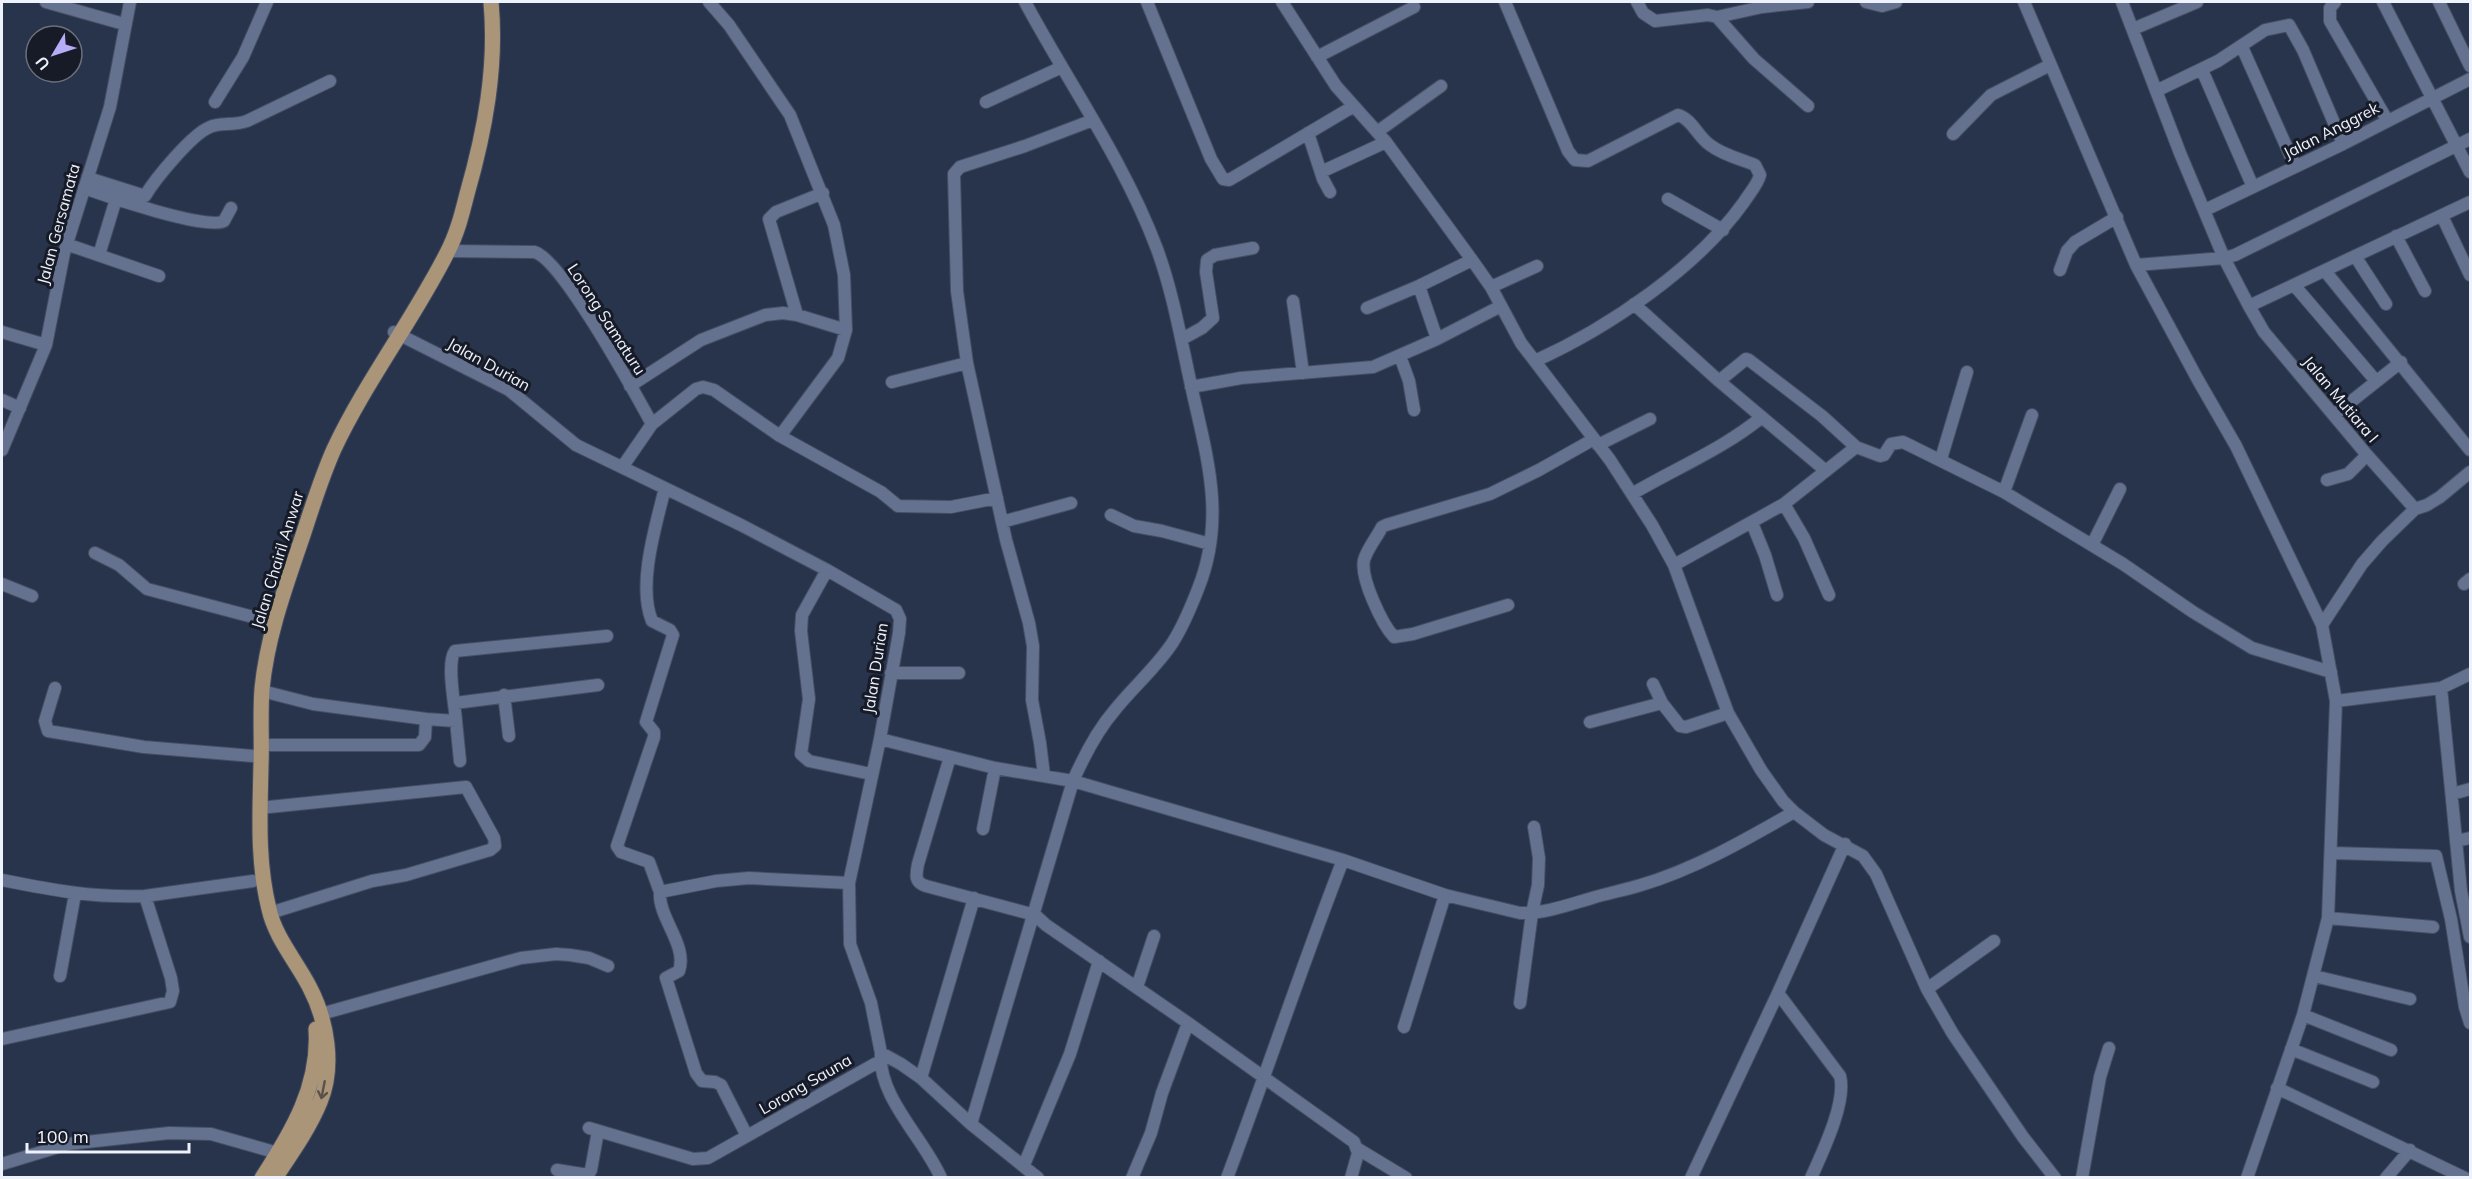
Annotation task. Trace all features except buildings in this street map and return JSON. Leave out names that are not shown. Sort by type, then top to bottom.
[{"type":"main road","name":"Jalan Chairil Anwar","points":[[262,1178],[300,1113],[310,1088],[315,1065],[316,1029],[312,1014],[267,926],[253,880],[251,838],[257,750],[262,691],[275,620],[323,475],[346,426],[442,252],[451,230],[470,163],[483,81],[486,46],[482,2]]},
{"type":"main road","name":"Jalan Chairil Anwar","points":[[275,1178],[321,1100],[327,1071],[327,1044],[321,1014],[311,990],[278,932],[270,913],[262,870],[257,750],[258,673],[268,621],[327,450],[448,251],[457,229],[477,161],[487,113],[492,41],[491,2]]},
{"type":"street","points":[[46,2],[124,24]]},
{"type":"street","name":"Jalan Gersamata","points":[[2,450],[46,345],[66,244],[110,107],[130,2]]},
{"type":"street","points":[[214,102],[243,57],[267,2]]},
{"type":"street","points":[[709,2],[729,25],[790,115],[834,225],[844,275],[846,330],[838,358],[780,436]]},
{"type":"street","points":[[971,1124],[1035,915],[1072,781],[1094,738],[1113,711],[1172,644],[1199,587],[1210,543],[1213,517],[1210,469],[1182,339],[1158,252],[1093,120],[1025,2]]},
{"type":"street","points":[[1147,2],[1211,159],[1222,179],[1235,176],[1354,106]]},
{"type":"street","points":[[1282,2],[1336,86],[1386,142],[1472,260],[1491,287],[1534,361],[1596,442],[1632,494],[1674,565],[1728,713],[1761,770],[1783,801],[1794,812],[1824,835],[1845,844],[1863,856],[1876,874],[1928,989],[1953,1034],[2017,1129],[2055,1178]]},
{"type":"street","points":[[1505,2],[1568,151],[1575,160],[1588,161],[1678,115],[1683,117],[1706,143],[1755,165],[1760,175],[1760,179],[1723,230],[1688,262],[1595,332],[1534,361]]},
{"type":"street","points":[[1637,2],[1643,13],[1655,21],[1666,22],[1808,2]]},
{"type":"street","points":[[1705,2],[1712,16],[1754,59],[1808,106]]},
{"type":"street","points":[[1866,2],[1882,6],[1896,2]]},
{"type":"street","points":[[2024,2],[2136,265],[2236,446],[2322,624],[2336,700],[2328,918],[2303,1015],[2247,1178]]},
{"type":"street","name":"Jalan Mutiara I","points":[[2122,2],[2224,258],[2264,332],[2415,509]]},
{"type":"street","points":[[2133,29],[2197,2]]},
{"type":"street","points":[[2383,2],[2470,172]]},
{"type":"street","points":[[2439,2],[2470,66]]},
{"type":"street","points":[[2332,5],[2330,21],[2387,120]]},
{"type":"street","points":[[1317,57],[1414,7]]},
{"type":"street","points":[[2156,91],[2202,70],[2242,47],[2265,30],[2285,24],[2292,30],[2303,50],[2343,144]]},
{"type":"street","points":[[2242,47],[2295,166]]},
{"type":"street","points":[[1953,134],[1990,95],[2050,64]]},
{"type":"street","points":[[986,102],[1062,67]]},
{"type":"street","points":[[2202,70],[2253,187]]},
{"type":"street","name":"Jalan Anggrek","points":[[2205,210],[2343,144],[2470,79]]},
{"type":"street","points":[[143,201],[155,179],[210,126],[236,125],[247,121],[330,81]]},
{"type":"street","points":[[1377,132],[1441,86]]},
{"type":"street","points":[[1044,776],[1032,700],[1033,646],[996,498],[967,363],[955,269],[954,188],[956,171],[979,160],[1025,146],[1093,120]]},
{"type":"street","points":[[1308,133],[1330,192]]},
{"type":"street","points":[[2136,265],[2224,258],[2254,247],[2470,139]]},
{"type":"street","points":[[1321,172],[1386,142]]},
{"type":"street","points":[[86,183],[116,199],[143,201]]},
{"type":"street","points":[[86,183],[143,201],[186,219],[214,224],[224,221],[231,208]]},
{"type":"street","points":[[796,315],[769,219],[776,212],[823,193]]},
{"type":"street","points":[[99,255],[116,199]]},
{"type":"street","points":[[1668,199],[1723,230]]},
{"type":"street","points":[[2249,306],[2470,201]]},
{"type":"street","points":[[2442,216],[2470,275]]},
{"type":"street","points":[[2060,270],[2067,251],[2075,242],[2117,217]]},
{"type":"street","points":[[2396,236],[2425,291]]},
{"type":"street","points":[[66,244],[159,276]]},
{"type":"street","points":[[1182,339],[1202,328],[1213,318],[1206,272],[1207,260],[1215,255],[1253,248]]},
{"type":"street","name":"Lorong Samaturu","points":[[448,251],[534,252],[543,255],[571,289],[652,424]]},
{"type":"street","points":[[2355,256],[2386,304]]},
{"type":"street","points":[[1367,308],[1472,260]]},
{"type":"street","points":[[1491,287],[1537,266]]},
{"type":"street","points":[[2325,271],[2470,450]]},
{"type":"street","points":[[2294,285],[2376,381]]},
{"type":"street","points":[[1419,286],[1437,339]]},
{"type":"street","points":[[1293,301],[1303,373]]},
{"type":"street","points":[[1634,304],[1719,381],[1826,471]]},
{"type":"street","points":[[1191,387],[1241,378],[1373,367],[1437,339],[1501,306]]},
{"type":"street","points":[[630,386],[682,351],[714,334],[765,315],[783,313],[796,315],[846,330]]},
{"type":"street","points":[[2,332],[46,345]]},
{"type":"street","name":"Jalan Durian","points":[[397,333],[509,390],[576,445],[623,466],[827,570],[896,610],[900,619],[899,633],[880,739],[849,883],[850,944],[871,1003],[887,1085],[895,1103],[941,1178]]},
{"type":"street","points":[[1400,356],[1409,381],[1414,410]]},
{"type":"street","points":[[1719,381],[1746,359],[1749,360],[1822,416],[1856,447],[1880,456],[1891,444],[1903,442],[1941,459],[2004,492],[2092,545],[2252,648],[2331,672]]},
{"type":"street","points":[[2334,415],[2401,362]]},
{"type":"street","points":[[892,382],[967,363]]},
{"type":"street","points":[[1941,459],[1967,372]]},
{"type":"street","points":[[623,466],[652,424],[696,389],[709,388],[780,436],[881,492],[898,506],[951,507],[996,498]]},
{"type":"street","points":[[2,400],[20,408]]},
{"type":"street","points":[[2004,492],[2032,416]]},
{"type":"street","points":[[1632,494],[1673,470],[1726,444],[1762,417]]},
{"type":"street","points":[[1508,605],[1413,634],[1394,637],[1383,620],[1367,584],[1363,563],[1382,527],[1490,494],[1596,442],[1650,419]]},
{"type":"street","points":[[1674,565],[1784,504],[1856,447]]},
{"type":"street","points":[[2327,480],[2348,474],[2367,455]]},
{"type":"street","points":[[2322,624],[2362,564],[2415,509],[2440,497],[2470,472]]},
{"type":"street","points":[[665,488],[652,544],[647,592],[652,621],[670,630],[673,635],[646,722],[654,732],[654,737],[617,846],[621,852],[649,862],[660,892],[661,905],[681,960],[679,971],[666,978],[696,1073],[702,1081],[715,1082],[720,1085],[747,1136]]},
{"type":"street","points":[[2092,545],[2120,489]]},
{"type":"street","points":[[1002,522],[1071,503]]},
{"type":"street","points":[[1784,504],[1804,538],[1829,595]]},
{"type":"street","points":[[1111,515],[1134,526],[1210,543]]},
{"type":"street","points":[[1752,523],[1777,595]]},
{"type":"street","points":[[95,553],[119,565],[147,589],[268,621]]},
{"type":"street","points":[[827,570],[802,615],[801,632],[809,699],[801,754],[809,761],[871,774]]},
{"type":"street","points":[[2,584],[32,596]]},
{"type":"street","points":[[460,761],[451,667],[455,651],[607,636]]},
{"type":"street","points":[[891,673],[959,673]]},
{"type":"street","points":[[2336,700],[2441,688],[2470,674]]},
{"type":"street","points":[[1653,684],[1676,724],[1686,728],[1728,713]]},
{"type":"street","points":[[455,703],[504,695],[598,685]]},
{"type":"street","points":[[55,688],[45,721],[48,731],[144,747],[257,750],[419,745],[425,737],[426,719]]},
{"type":"street","points":[[2441,688],[2456,841],[2466,890],[2470,937]]},
{"type":"street","points":[[262,691],[313,704],[456,721]]},
{"type":"street","points":[[504,695],[510,736]]},
{"type":"street","points":[[1590,722],[1662,703]]},
{"type":"street","points":[[880,739],[995,768],[1072,781],[1343,860],[1445,895],[1520,913],[1532,913],[1640,886],[1688,868],[1736,846],[1794,812]]},
{"type":"street","points":[[950,757],[915,877],[917,882],[1035,915],[1354,1142],[1358,1149],[1406,1178]]},
{"type":"street","points":[[983,829],[995,768]]},
{"type":"street","points":[[259,808],[466,787],[494,838],[495,846],[490,850],[406,875],[372,881],[270,913]]},
{"type":"street","points":[[2451,794],[2470,789]]},
{"type":"street","points":[[1520,1003],[1539,871],[1534,827]]},
{"type":"street","points":[[2456,841],[2470,838]]},
{"type":"street","points":[[1691,1178],[1845,844]]},
{"type":"street","points":[[2332,853],[2436,856],[2451,920],[2465,1007],[2470,1023]]},
{"type":"street","points":[[1227,1178],[1343,860]]},
{"type":"street","points":[[660,892],[716,881],[748,878],[849,883]]},
{"type":"street","points":[[2,880],[75,894],[112,897],[145,896],[253,880]]},
{"type":"street","points":[[60,976],[75,894]]},
{"type":"street","points":[[1404,1027],[1445,895]]},
{"type":"street","points":[[2,1039],[171,1001],[173,991],[171,978],[145,896]]},
{"type":"street","points":[[921,1078],[974,898]]},
{"type":"street","points":[[2328,918],[2433,927]]},
{"type":"street","points":[[1137,987],[1154,936]]},
{"type":"street","points":[[1928,989],[1994,940]]},
{"type":"street","points":[[321,1014],[521,958],[570,955],[589,958],[608,966]]},
{"type":"street","points":[[1024,1165],[1070,1054],[1099,961]]},
{"type":"street","points":[[2314,976],[2410,999]]},
{"type":"street","points":[[1778,993],[1840,1077],[1841,1082],[1840,1101],[1811,1178]]},
{"type":"street","points":[[2303,1015],[2391,1050]]},
{"type":"street","points":[[1132,1178],[1151,1133],[1162,1092],[1188,1023]]},
{"type":"street","points":[[2082,1178],[2100,1077],[2109,1048]]},
{"type":"street","points":[[2291,1049],[2373,1082]]},
{"type":"street","points":[[880,1057],[901,1064],[921,1078],[971,1124],[1038,1178]]},
{"type":"street","name":"Lorong Sauna","points":[[557,1170],[588,1175],[591,1170],[593,1130],[693,1159],[708,1158],[880,1057]]},
{"type":"street","points":[[2277,1088],[2465,1178]]},
{"type":"street","points":[[2,1164],[68,1144],[169,1132],[211,1134],[278,1153]]},
{"type":"street","points":[[1351,1178],[1358,1149]]},
{"type":"street","points":[[2386,1178],[2410,1150]]}]
